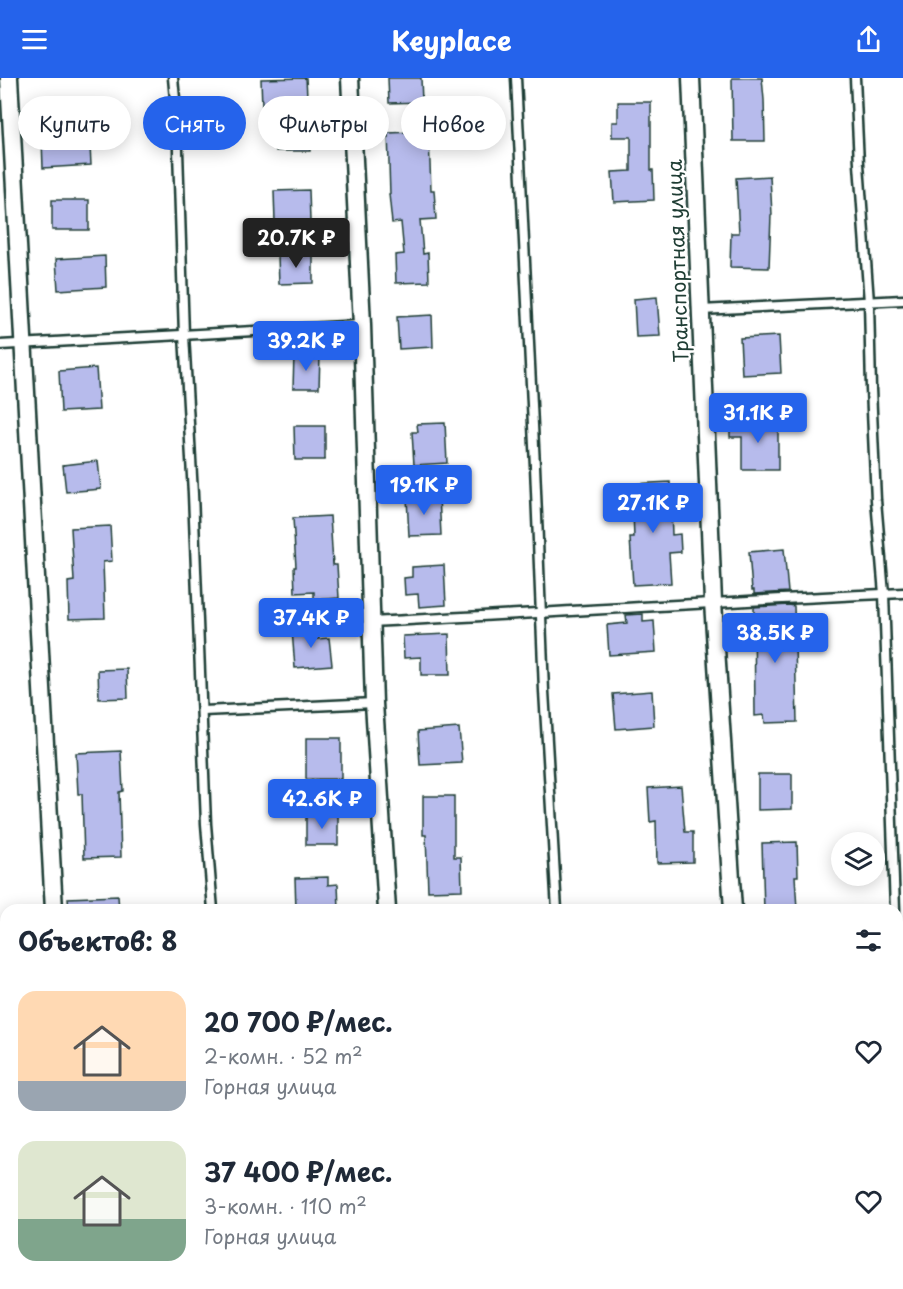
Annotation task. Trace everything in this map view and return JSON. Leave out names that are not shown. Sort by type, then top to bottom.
[{"type":"street","points":[[9,78],[54,904]]},
{"type":"street","points":[[350,78],[362,325],[374,703],[387,904]]},
{"type":"street","name":"Транспортная улица","points":[[692,78],[713,602],[733,904]]},
{"type":"lane","points":[[173,78],[177,120],[184,335],[203,711],[206,824],[213,904]]},
{"type":"lane","points":[[516,78],[557,904]]},
{"type":"lane","points":[[855,78],[869,302],[876,500],[884,594],[896,904]]},
{"type":"lane","points":[[701,310],[903,300]]},
{"type":"lane","points":[[0,345],[362,325]]},
{"type":"lane","points":[[371,622],[903,593]]},
{"type":"lane","points":[[203,711],[374,703]]},
{"type":"building","points":[[306,78],[307,96],[262,96],[261,79]]},
{"type":"building","points":[[388,78],[421,78],[422,96],[401,96],[401,103],[389,103]]},
{"type":"building","points":[[732,78],[762,78],[765,141],[733,141]]},
{"type":"building","points":[[618,102],[651,102],[651,170],[653,170],[654,200],[614,202],[612,172],[631,171],[631,137],[612,137],[612,122],[618,122]]},
{"type":"building","points":[[401,132],[401,150],[429,150],[431,190],[434,190],[436,219],[420,220],[423,254],[428,253],[429,282],[396,283],[395,255],[404,254],[401,222],[392,223],[389,194],[389,133]]},
{"type":"building","points":[[42,150],[90,150],[91,165],[43,168]]},
{"type":"building","points":[[310,150],[310,151],[276,151]]},
{"type":"building","points":[[770,176],[772,215],[769,268],[730,267],[731,233],[739,233],[736,178]]},
{"type":"building","points":[[309,190],[310,221],[275,222],[274,191]]},
{"type":"building","points":[[52,200],[89,200],[89,230],[52,230]]},
{"type":"building","points":[[313,253],[313,283],[279,284],[278,255]]},
{"type":"building","points":[[105,256],[106,287],[58,290],[56,259]]},
{"type":"building","points":[[657,297],[660,336],[636,337],[634,299]]},
{"type":"building","points":[[432,315],[433,347],[399,349],[397,317]]},
{"type":"building","points":[[779,336],[781,373],[742,375],[740,338]]},
{"type":"building","points":[[294,355],[320,355],[319,388],[293,388]]},
{"type":"building","points":[[96,368],[99,410],[61,412],[59,371]]},
{"type":"building","points":[[730,421],[778,421],[778,470],[742,470],[742,437],[730,437]]},
{"type":"building","points":[[445,423],[447,463],[414,465],[412,432],[418,432],[417,424]]},
{"type":"building","points":[[294,426],[325,426],[325,460],[295,460]]},
{"type":"building","points":[[98,461],[101,489],[66,492],[63,465]]},
{"type":"building","points":[[670,482],[672,535],[680,534],[681,552],[669,553],[671,583],[633,585],[630,538],[634,538],[632,484]]},
{"type":"building","points":[[439,496],[441,535],[409,536],[407,498]]},
{"type":"building","points":[[330,516],[333,565],[337,565],[339,598],[314,600],[314,592],[295,593],[293,518]]},
{"type":"building","points":[[110,526],[112,561],[103,562],[105,618],[69,619],[68,582],[74,581],[71,528]]},
{"type":"building","points":[[784,549],[788,592],[754,594],[749,552]]},
{"type":"building","points":[[444,565],[446,605],[419,607],[418,594],[405,595],[404,578],[412,577],[412,567]]},
{"type":"building","points":[[794,606],[797,722],[765,723],[764,715],[755,716],[754,607]]},
{"type":"building","points":[[643,614],[643,622],[654,621],[656,652],[609,655],[607,625],[627,623],[626,615]]},
{"type":"building","points":[[317,628],[317,639],[329,638],[332,665],[295,668],[292,630]]},
{"type":"building","points":[[449,634],[450,675],[421,675],[421,657],[404,658],[403,636]]},
{"type":"building","points":[[127,669],[128,698],[99,699],[98,670]]},
{"type":"building","points":[[652,691],[654,726],[616,729],[613,694]]},
{"type":"building","points":[[459,728],[462,763],[420,765],[418,731]]},
{"type":"building","points":[[306,738],[341,738],[341,779],[306,779]]},
{"type":"building","points":[[121,751],[123,791],[119,792],[121,857],[84,858],[82,794],[78,794],[76,753]]},
{"type":"building","points":[[758,774],[792,774],[792,809],[758,810]]},
{"type":"building","points":[[681,786],[685,832],[693,832],[693,862],[657,863],[656,821],[650,822],[648,788]]},
{"type":"building","points":[[423,796],[454,796],[454,857],[461,857],[462,890],[428,891],[426,835],[423,835]]},
{"type":"building","points":[[306,814],[338,814],[338,845],[306,845]]},
{"type":"building","points":[[797,842],[798,876],[795,876],[797,904],[764,904],[762,843]]},
{"type":"building","points":[[328,877],[328,885],[338,884],[339,904],[296,904],[295,878]]},
{"type":"building","points":[[118,896],[119,904],[68,904],[68,898]]}]
